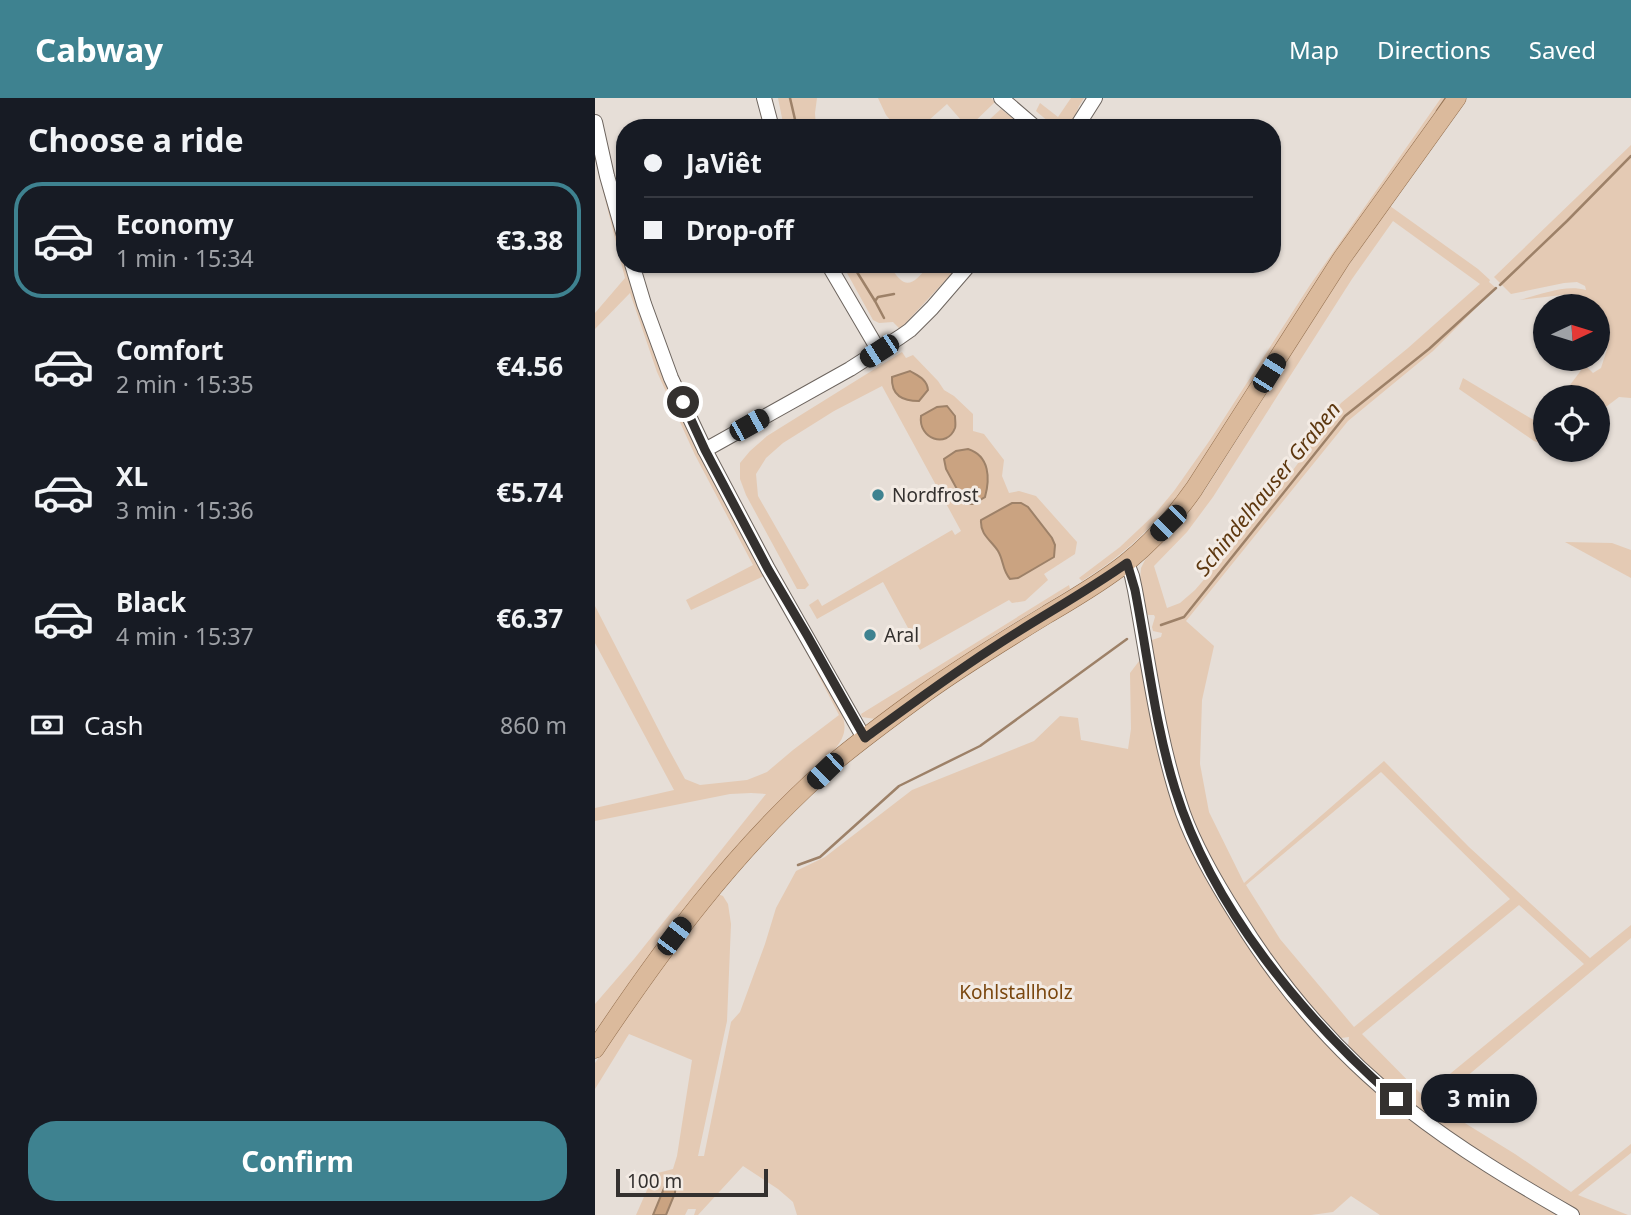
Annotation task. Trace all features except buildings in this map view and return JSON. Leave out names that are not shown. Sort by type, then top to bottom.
[{"type":"main road","points":[[595,1049],[643,977],[720,878],[825,771],[927,692],[1127,563],[1168,523],[1195,489],[1342,258],[1457,98]]},
{"type":"street","points":[[764,98],[770,119]]},
{"type":"street","points":[[1001,98],[1026,119]]},
{"type":"street","points":[[1082,119],[1095,98]]},
{"type":"street","points":[[595,122],[616,208]]},
{"type":"street","points":[[635,273],[671,378],[705,450],[768,569],[865,738]]},
{"type":"street","points":[[833,273],[879,351]]},
{"type":"street","points":[[705,450],[850,369],[911,330],[962,273]]},
{"type":"street","points":[[1127,563],[1135,590],[1167,763],[1184,816],[1211,873],[1259,951],[1339,1047],[1407,1108],[1487,1164],[1573,1215]]},
{"type":"green space","points":[[778,98],[817,98],[815,119],[782,119]]},
{"type":"green space","points":[[878,98],[991,98],[995,102],[977,119],[960,119],[947,104],[930,119],[889,119]]},
{"type":"green space","points":[[1071,98],[1084,98],[1074,119],[1047,119],[1036,111],[1040,103],[1058,117]]},
{"type":"green space","points":[[1441,98],[1450,98],[1197,473],[1144,533],[1116,558],[1082,581],[1079,578],[1120,547],[1155,514],[1174,491],[1310,285]]},
{"type":"green space","points":[[1001,109],[1014,119],[990,119]]},
{"type":"green space","points":[[595,141],[616,218],[616,242],[595,159]]},
{"type":"green space","points":[[1631,145],[1631,398],[1619,397],[1610,404],[1610,385],[1570,385],[1580,371],[1610,371],[1610,294],[1542,294],[1569,288],[1586,290],[1585,286],[1577,282],[1511,294],[1494,277]]},
{"type":"green space","points":[[1390,206],[1478,269],[1496,288],[1433,351],[1348,421],[1186,621],[1214,646],[1202,700],[1200,764],[1209,812],[1244,883],[1384,761],[1469,847],[1590,958],[1631,925],[1631,938],[1434,1104],[1571,1192],[1631,1144],[1631,1153],[1578,1195],[1628,1215],[1572,1215],[1430,1125],[1348,1046],[1349,1037],[1341,1038],[1303,998],[1231,896],[1195,827],[1170,751],[1151,646],[1152,640],[1161,637],[1162,633],[1153,631],[1155,617],[1148,615],[1145,610],[1140,580],[1141,568],[1205,490],[1343,273]],"holes":[[[1393,221],[1480,284],[1341,403],[1251,525],[1195,590],[1180,603],[1167,608],[1154,566],[1187,532],[1213,497],[1352,279]],[[1381,772],[1510,899],[1354,1027],[1280,939],[1246,885]],[[1519,905],[1584,964],[1423,1096],[1362,1034]]]},
{"type":"green space","points":[[624,273],[632,273],[653,334],[837,701],[843,716],[844,729],[841,740],[831,754],[709,880],[682,912],[595,1033],[595,1004],[766,794],[730,794],[595,821],[595,808],[674,790],[595,643],[595,606],[685,779],[700,785],[747,780],[767,772],[839,715],[764,576],[691,610],[686,600],[753,565],[695,455],[657,372],[630,293],[595,329],[595,313],[625,278]]},
{"type":"green space","points":[[847,273],[895,273],[909,283],[922,273],[952,273],[900,329],[893,322],[879,323],[873,320]]},
{"type":"green space","points":[[902,352],[906,358],[913,355],[944,390],[973,414],[973,431],[984,434],[1004,460],[1002,476],[1009,493],[1019,491],[1036,496],[1077,542],[1075,554],[1044,574],[1048,580],[1025,601],[1012,603],[1009,600],[920,650],[883,582],[817,619],[809,605],[818,599],[822,606],[952,530],[955,535],[961,531],[882,386],[834,411],[783,443],[766,458],[756,474],[758,496],[809,585],[805,589],[797,589],[740,479],[740,463],[767,436]]},
{"type":"green space","points":[[1463,378],[1533,420],[1533,440],[1459,389]]},
{"type":"green space","points":[[1565,542],[1612,543],[1631,550],[1631,578]]},
{"type":"green space","points":[[1069,585],[1070,589],[993,636],[875,719],[862,717],[861,714]]},
{"type":"green space","name":"Kohlstallholz","points":[[1146,652],[1201,863],[1358,1073],[1565,1215],[1380,1215],[1351,1196],[1333,1212],[1311,1215],[797,1215],[793,1202],[743,1166],[698,1215],[694,1215],[696,1209],[688,1209],[685,1215],[666,1215],[675,1193],[667,1181],[653,1215],[636,1215],[654,1174],[673,1169],[692,1060],[629,1034],[595,1089],[595,1063],[656,972],[718,894],[723,896],[728,904],[731,924],[727,1021],[698,1156],[704,1156],[731,1022],[740,1012],[776,908],[796,871],[825,857],[912,790],[1034,741],[1060,716],[1078,718],[1081,740],[1128,749],[1131,729],[1130,673]]},
{"type":"shaded area","points":[[910,371],[922,378],[927,386],[928,390],[919,401],[899,396],[892,383],[892,377]]},
{"type":"shaded area","points":[[947,406],[955,416],[955,428],[946,438],[928,435],[921,424],[921,416],[937,407]]},
{"type":"shaded area","points":[[968,449],[981,457],[988,476],[985,497],[973,504],[965,504],[946,469],[944,459],[956,451]]},
{"type":"shaded area","points":[[1012,503],[1021,503],[1028,507],[1055,545],[1054,557],[1018,578],[1010,579],[998,551],[984,534],[981,520]]},
{"type":"shaded area","points":[[676,1177],[675,1193],[666,1215],[653,1215],[667,1181]]},
{"type":"waterway","points":[[790,98],[795,119]]},
{"type":"waterway","points":[[1437,111],[1446,98]]},
{"type":"waterway","name":"Schindelhauser Graben","points":[[1500,285],[1631,156]]},
{"type":"waterway","points":[[858,273],[884,318]]},
{"type":"waterway","name":"Schindelhauser Graben","points":[[1161,625],[1184,617],[1345,416],[1429,349],[1496,288]]},
{"type":"waterway","points":[[875,301],[878,297],[894,294]]},
{"type":"waterway","name":"Schindelhauser Graben","points":[[798,865],[820,857],[899,786],[980,746],[1127,639]]},
{"type":"place","name":"Nordfrost","points":[[878,495]]},
{"type":"place","name":"Aral","points":[[870,635]]},
{"type":"route","points":[[683,402],[705,450],[768,569],[865,738],[992,648],[1127,563],[1135,590],[1167,763],[1184,816],[1211,873],[1259,951],[1299,1002],[1339,1047],[1396,1099]]}]
